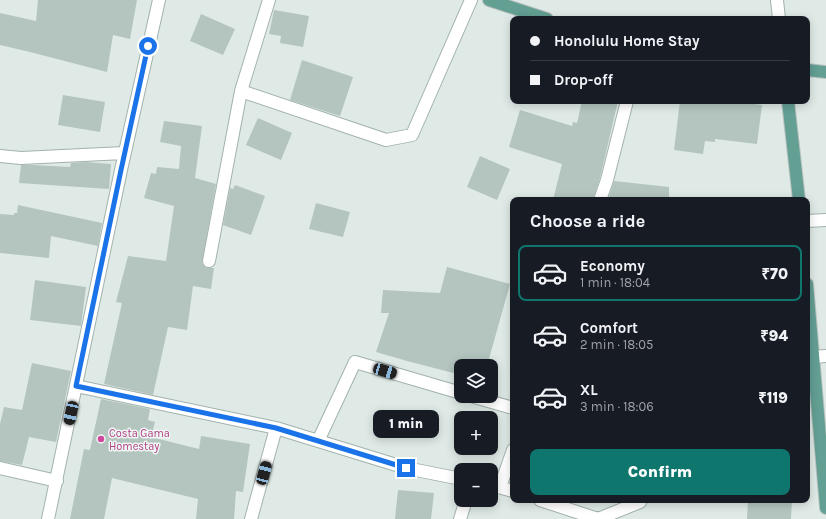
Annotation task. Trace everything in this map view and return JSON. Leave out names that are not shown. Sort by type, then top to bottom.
[{"type":"main road","points":[[489,0],[538,16]]},
{"type":"main road","points":[[810,70],[826,72]]},
{"type":"main road","points":[[788,104],[799,197]]},
{"type":"main road","points":[[810,321],[813,358],[811,379],[826,508]]},
{"type":"street","points":[[48,519],[124,153],[159,0]]},
{"type":"street","points":[[209,261],[241,91],[268,0]]},
{"type":"street","points":[[241,91],[386,140],[412,135],[471,0]]},
{"type":"street","points":[[778,0],[779,16]]},
{"type":"street","points":[[601,197],[607,180],[626,104]]},
{"type":"street","points":[[0,156],[21,158],[124,153]]},
{"type":"street","points":[[810,221],[826,220]]},
{"type":"street","points":[[813,358],[826,356]]},
{"type":"street","points":[[318,441],[355,362],[454,391]]},
{"type":"street","points":[[76,386],[276,428],[406,468],[454,478]]},
{"type":"street","points":[[495,403],[510,407]]},
{"type":"street","points":[[251,519],[276,428]]},
{"type":"street","points":[[498,482],[510,456]]},
{"type":"street","points":[[0,468],[57,481]]},
{"type":"street","points":[[498,487],[510,490]]},
{"type":"street","points":[[549,503],[598,519],[638,503]]},
{"type":"street","points":[[460,519],[464,507]]},
{"type":"building","points":[[38,0],[137,0],[130,39],[113,35],[107,72],[0,45],[0,13],[36,21]]},
{"type":"building","points":[[274,10],[309,16],[303,47],[280,43],[281,36],[269,34]]},
{"type":"building","points":[[201,14],[235,29],[223,55],[190,41]]},
{"type":"building","points":[[302,60],[353,77],[340,116],[290,100]]},
{"type":"building","points":[[63,95],[105,102],[100,132],[58,125]]},
{"type":"building","points":[[581,104],[617,104],[600,178],[594,197],[554,197],[562,164],[509,147],[520,110],[572,126],[573,122],[577,123]]},
{"type":"building","points":[[680,104],[762,105],[757,144],[715,139],[715,142],[705,141],[703,154],[674,150]]},
{"type":"building","points":[[258,118],[292,133],[281,160],[246,145]]},
{"type":"building","points":[[164,121],[202,126],[195,178],[216,184],[202,263],[207,268],[214,268],[211,289],[193,286],[187,330],[168,327],[153,395],[104,384],[122,303],[116,302],[128,256],[166,261],[174,206],[144,198],[151,173],[156,174],[157,167],[179,169],[181,146],[160,142]]},
{"type":"building","points":[[480,156],[510,169],[497,200],[467,187]]},
{"type":"building","points":[[86,162],[111,164],[109,189],[19,183],[21,165],[70,167],[71,163]]},
{"type":"building","points":[[614,181],[669,187],[669,197],[609,197]]},
{"type":"building","points":[[235,185],[265,196],[251,235],[223,225],[230,188],[233,189]]},
{"type":"building","points":[[316,203],[350,212],[343,237],[309,229]]},
{"type":"building","points":[[18,205],[102,223],[98,246],[51,236],[49,258],[0,253],[0,214],[14,215],[14,213],[17,213]]},
{"type":"building","points":[[447,267],[510,284],[489,359],[454,359],[454,373],[376,352],[389,313],[381,313],[383,290],[440,293]]},
{"type":"building","points":[[35,280],[86,287],[81,326],[30,320]]},
{"type":"building","points":[[32,363],[71,371],[56,442],[29,437],[22,465],[0,461],[0,424],[4,407],[22,410]]},
{"type":"building","points":[[101,399],[150,409],[148,420],[155,422],[151,437],[199,449],[201,436],[250,444],[243,492],[236,491],[234,519],[196,519],[198,499],[112,478],[104,519],[70,519],[84,449],[90,450]]},
{"type":"building","points":[[398,490],[434,493],[431,519],[395,519]]},
{"type":"building","points":[[748,503],[792,503],[791,519],[747,519]]},
{"type":"place","name":"Costa Gama Homestay","points":[[101,439]]},
{"type":"route","points":[[148,46],[76,386],[276,428],[406,468]]}]
